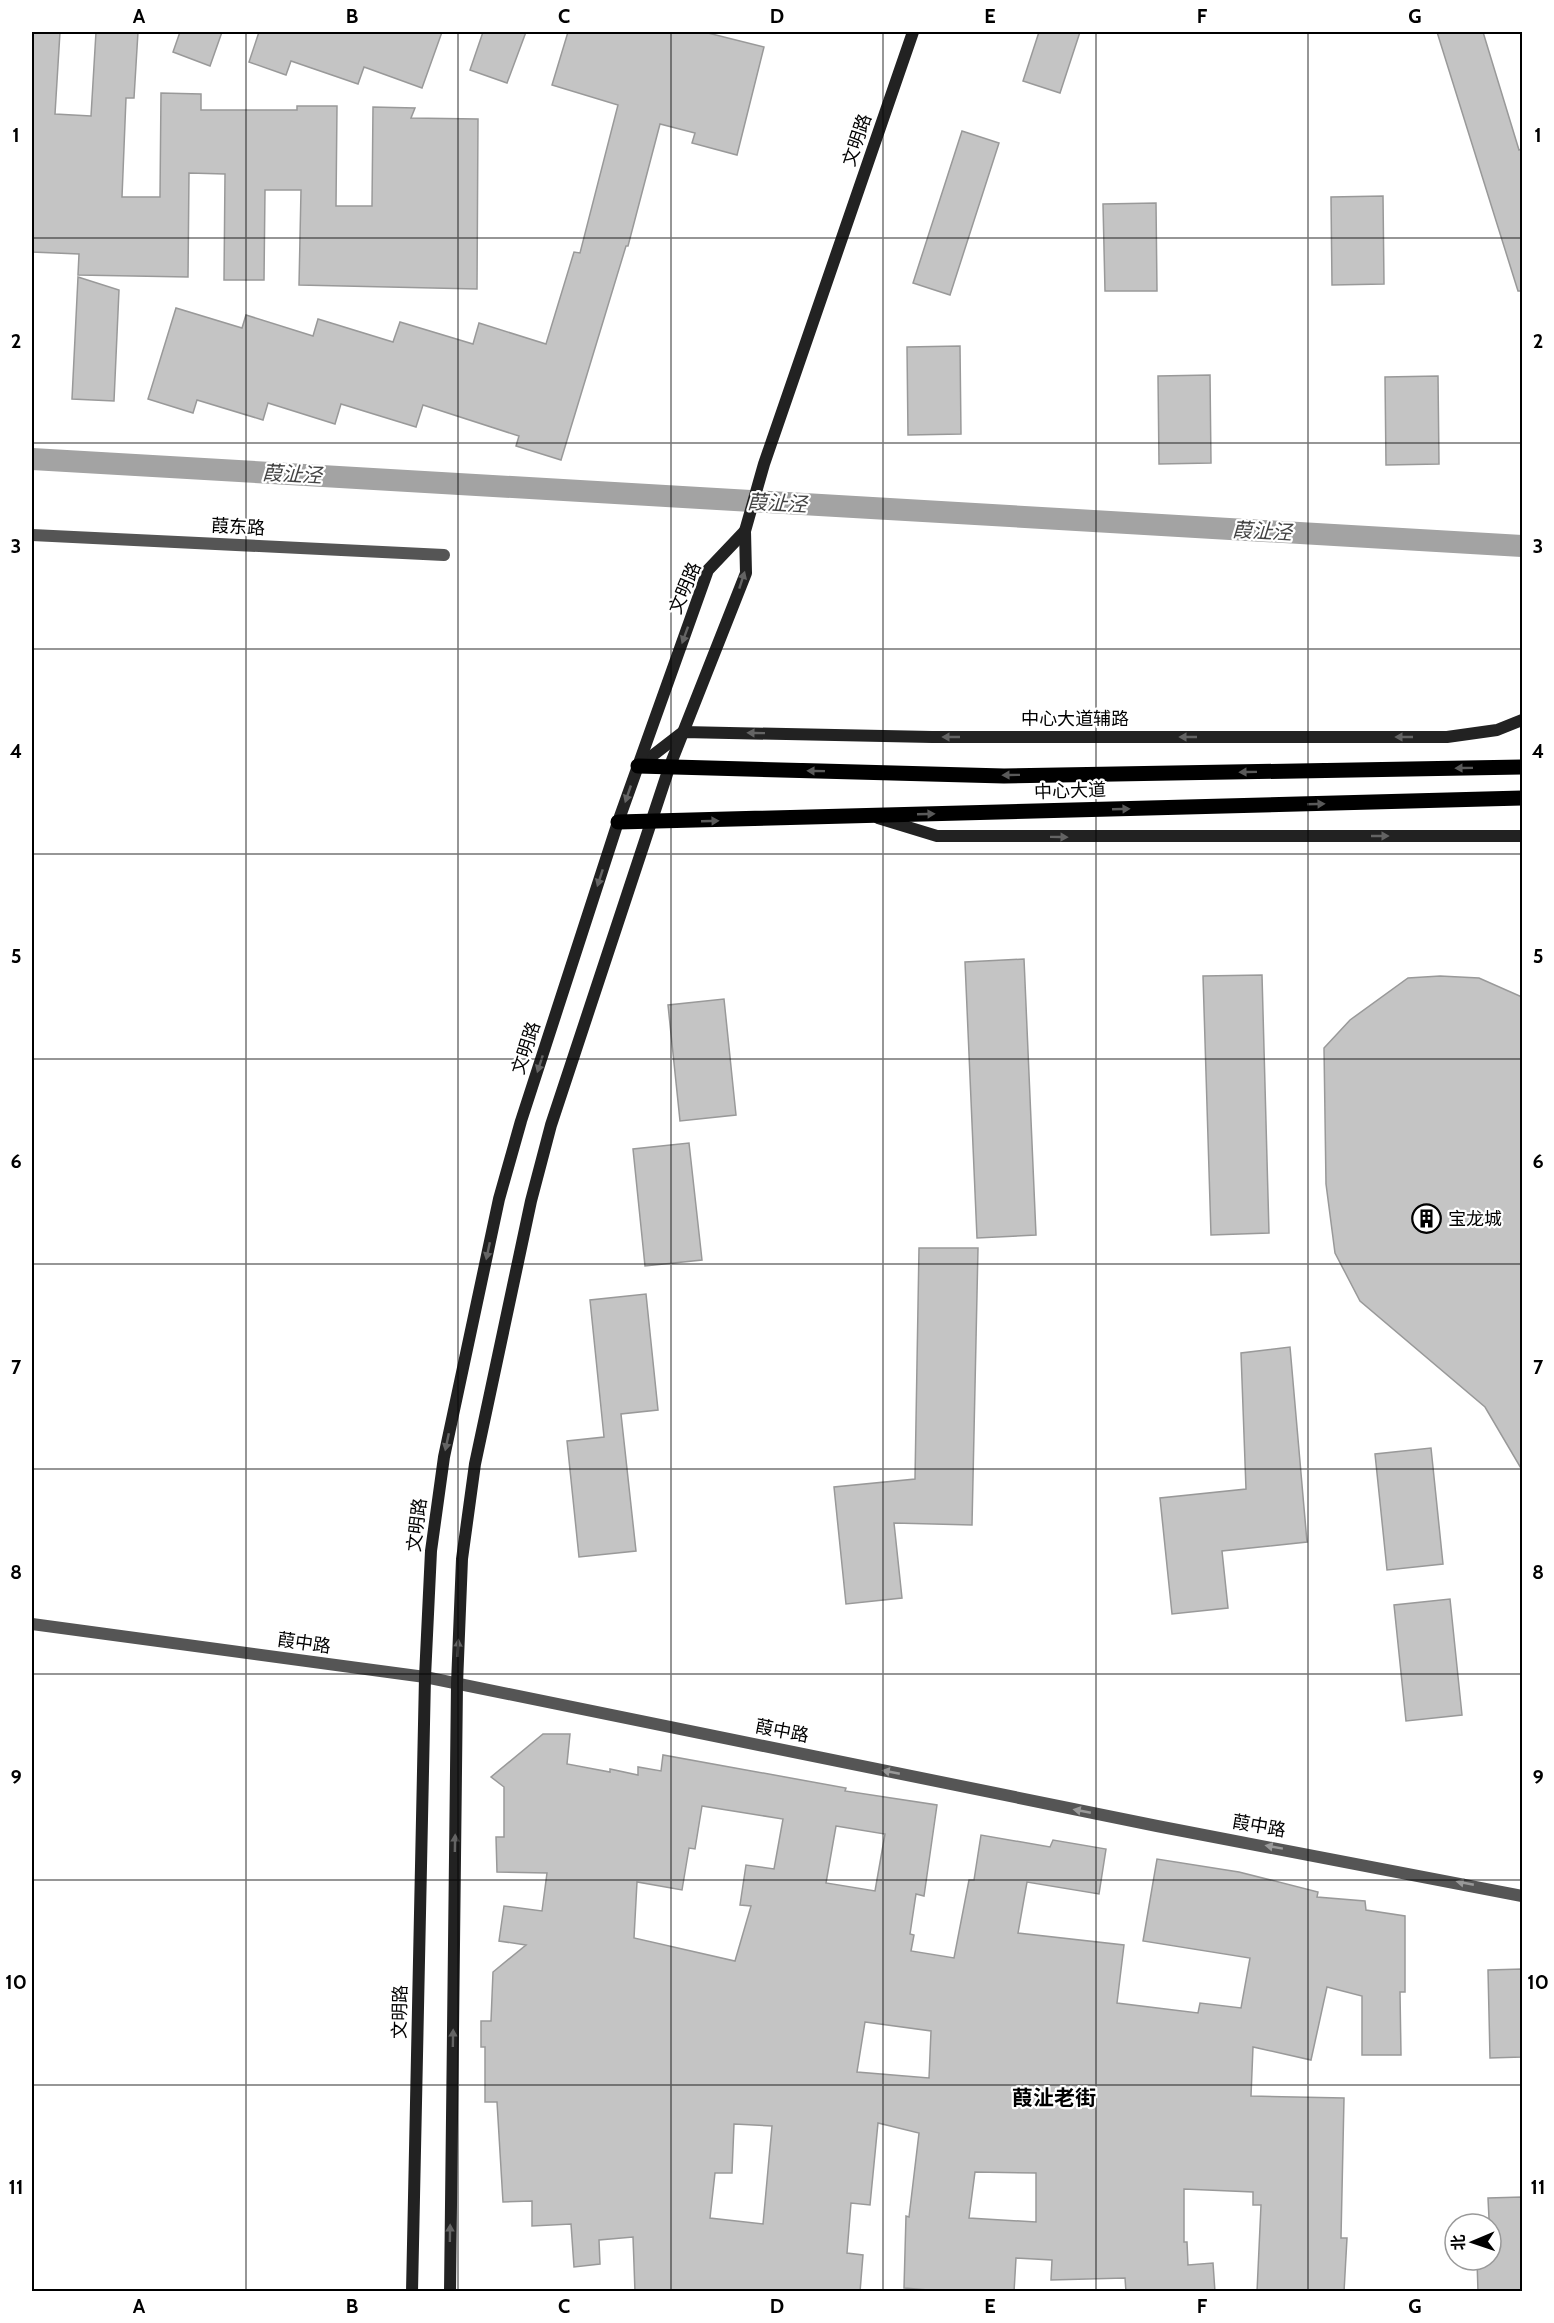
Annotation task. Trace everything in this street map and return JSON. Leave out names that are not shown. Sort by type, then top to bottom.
[{"type":"main road","name":"文明路","points":[[412,2292],[425,1677],[431,1551],[444,1456],[499,1198],[521,1121],[618,822],[708,570],[745,531],[764,464],[913,32]]},
{"type":"main road","points":[[450,2292],[457,1684],[462,1559],[475,1464],[531,1201],[551,1125],[669,768],[746,573],[745,531]]},
{"type":"main road","name":"中心大道辅路","points":[[683,732],[932,737],[1447,737],[1497,730],[1522,720]]},
{"type":"main road","points":[[638,766],[683,732]]},
{"type":"main road","name":"中心大道","points":[[638,766],[1004,776],[1522,767]]},
{"type":"main road","name":"中心大道","points":[[618,822],[652,823],[1522,798]]},
{"type":"main road","points":[[870,815],[937,836],[1522,836]]},
{"type":"street","name":"葭东路","points":[[32,534],[444,555]]},
{"type":"street","name":"葭中路","points":[[32,1624],[425,1677],[1157,1826],[1522,1896]]},
{"type":"building","points":[[32,32],[60,32],[55,114],[91,116],[96,32],[138,32],[134,98],[126,98],[122,197],[160,197],[161,93],[201,94],[201,110],[297,110],[297,106],[337,106],[336,206],[372,206],[373,107],[415,108],[411,118],[478,119],[477,289],[299,285],[301,190],[265,190],[264,280],[224,280],[225,174],[189,173],[188,277],[78,275],[79,254],[32,252]]},
{"type":"building","points":[[180,32],[222,32],[210,66],[173,52]]},
{"type":"building","points":[[259,32],[442,32],[422,88],[364,67],[358,84],[291,61],[286,75],[249,62]]},
{"type":"building","points":[[483,32],[526,32],[507,83],[470,70]]},
{"type":"building","points":[[568,32],[704,32],[764,47],[737,155],[692,143],[695,133],[660,124],[628,246],[626,246],[561,460],[516,446],[519,436],[423,405],[416,427],[341,404],[335,424],[268,403],[263,420],[197,400],[193,413],[148,399],[176,308],[242,328],[246,315],[313,336],[318,319],[393,342],[400,322],[473,344],[479,323],[546,344],[574,252],[580,253],[618,105],[552,85]]},
{"type":"building","points":[[1039,32],[1080,32],[1060,93],[1023,81]]},
{"type":"building","points":[[1437,32],[1483,32],[1519,150],[1522,149],[1522,291],[1518,291]]},
{"type":"building","points":[[962,131],[999,143],[950,295],[913,283]]},
{"type":"building","points":[[1383,196],[1384,284],[1332,285],[1331,197]]},
{"type":"building","points":[[1156,203],[1157,291],[1105,291],[1103,204]]},
{"type":"building","points":[[78,277],[119,290],[114,401],[72,399]]},
{"type":"building","points":[[960,346],[961,434],[908,435],[907,347]]},
{"type":"building","points":[[1210,375],[1211,463],[1159,464],[1158,376]]},
{"type":"building","points":[[1438,376],[1439,464],[1386,465],[1385,377]]},
{"type":"building","points":[[1024,959],[1036,1235],[977,1238],[965,962]]},
{"type":"building","points":[[1262,975],[1269,1233],[1211,1235],[1203,976]]},
{"type":"building","name":"宝龙城","points":[[1440,976],[1479,978],[1522,997],[1522,1470],[1485,1407],[1360,1301],[1335,1253],[1326,1184],[1324,1048],[1350,1020],[1408,978]]},
{"type":"building","points":[[724,999],[736,1115],[680,1121],[668,1005]]},
{"type":"building","points":[[689,1143],[702,1260],[645,1266],[633,1149]]},
{"type":"building","points":[[919,1248],[978,1248],[972,1525],[894,1523],[902,1598],[846,1604],[834,1487],[915,1479]]},
{"type":"building","points":[[646,1294],[658,1410],[621,1414],[636,1551],[579,1557],[567,1441],[604,1437],[590,1300]]},
{"type":"building","points":[[1290,1347],[1307,1542],[1222,1551],[1228,1608],[1172,1614],[1160,1498],[1246,1489],[1241,1353]]},
{"type":"building","points":[[1431,1448],[1443,1564],[1387,1570],[1375,1454]]},
{"type":"building","points":[[1450,1599],[1462,1715],[1406,1721],[1394,1605]]},
{"type":"building","points":[[543,1734],[570,1734],[567,1764],[638,1775],[638,1767],[661,1771],[663,1755],[846,1788],[845,1791],[937,1805],[924,1896],[916,1894],[910,1934],[914,1935],[911,1951],[954,1958],[969,1880],[974,1880],[981,1835],[1050,1847],[1053,1840],[1106,1849],[1099,1894],[1027,1882],[1018,1933],[1124,1945],[1117,2003],[1198,2013],[1200,2003],[1241,2008],[1250,1958],[1143,1941],[1157,1859],[1239,1872],[1318,1892],[1317,1897],[1365,1901],[1366,1910],[1405,1916],[1405,1992],[1400,1992],[1401,2055],[1362,2055],[1362,1996],[1327,1987],[1311,2060],[1253,2047],[1251,2096],[1344,2098],[1341,2238],[1347,2238],[1344,2292],[1257,2292],[1261,2205],[1253,2205],[1253,2192],[1184,2189],[1184,2242],[1187,2242],[1188,2265],[1213,2263],[1215,2292],[1126,2292],[1125,2278],[1051,2280],[1052,2260],[1016,2258],[1014,2292],[952,2292],[904,2288],[906,2216],[909,2217],[919,2133],[878,2123],[870,2205],[851,2203],[847,2253],[863,2255],[860,2292],[635,2292],[633,2237],[599,2240],[600,2264],[574,2267],[571,2224],[532,2226],[532,2201],[503,2202],[497,2102],[485,2102],[485,2047],[481,2047],[481,2021],[491,2021],[493,1972],[526,1945],[499,1941],[504,1906],[542,1911],[547,1873],[497,1872],[496,1837],[504,1837],[504,1787],[491,1777]],"holes":[[[702,1806],[783,1819],[774,1869],[746,1865],[740,1905],[751,1906],[735,1961],[634,1938],[637,1882],[682,1890],[689,1848],[695,1849]],[[836,1826],[885,1834],[875,1891],[826,1883]],[[865,2022],[931,2031],[929,2078],[857,2072]],[[734,2124],[772,2126],[763,2224],[710,2218],[715,2173],[732,2173]],[[975,2172],[1036,2173],[1036,2222],[969,2218]]]},
{"type":"building","points":[[1522,1969],[1522,2057],[1490,2058],[1488,1970]]},
{"type":"building","points":[[1522,2197],[1522,2292],[1478,2292],[1477,2272],[1503,2272],[1503,2212],[1489,2212],[1488,2198]]},
{"type":"waterway","name":"葭沚泾","points":[[32,459],[1522,546]]},
{"type":"place","name":"宝龙城","points":[[1427,1219]]},
{"type":"district","name":"葭沚老街","points":[[1054,2098]]}]
